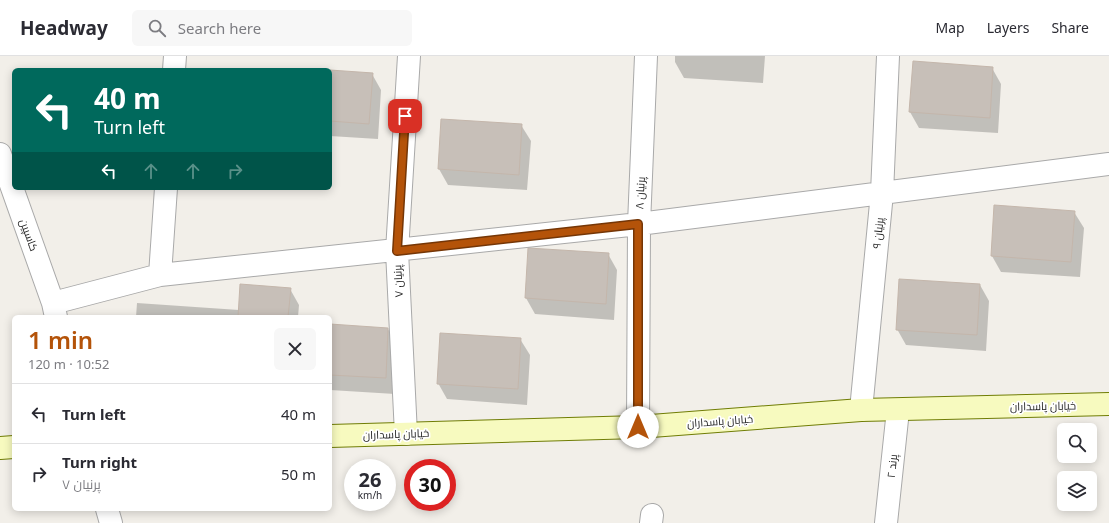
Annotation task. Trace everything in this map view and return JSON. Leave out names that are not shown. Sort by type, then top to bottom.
[{"type":"street","points":[[174,68],[175,56]]},
{"type":"street","name":"پرنیان ۷","points":[[406,434],[397,251],[409,56]]},
{"type":"street","name":"پرنیان ۸","points":[[638,427],[638,224],[646,56]]},
{"type":"street","name":"پرنیان ۹","points":[[861,410],[882,194],[888,56]]},
{"type":"street","name":"کاسپین","points":[[0,154],[12,188]]},
{"type":"street","points":[[55,310],[160,275],[397,251],[638,224],[1109,164]]},
{"type":"street","name":"کاسپین","points":[[13,190],[55,310]]},
{"type":"street","points":[[160,275],[166,190]]},
{"type":"street","name":"خیابان پاسداران","points":[[332,436],[638,427],[861,410],[1109,404]]},
{"type":"street","name":"پرند ۲","points":[[886,523],[898,410]]},
{"type":"street","points":[[0,448],[12,447]]},
{"type":"street","points":[[108,511],[111,523]]},
{"type":"building","points":[[913,61],[993,67],[990,118],[909,112]]},
{"type":"building","points":[[332,70],[373,73],[369,124],[332,121]]},
{"type":"building","points":[[441,119],[522,124],[519,175],[438,169]]},
{"type":"building","points":[[994,205],[1075,211],[1071,262],[991,256]]},
{"type":"building","points":[[528,248],[609,253],[606,304],[525,298]]},
{"type":"building","points":[[899,279],[980,284],[977,335],[896,330]]},
{"type":"building","points":[[240,284],[291,288],[288,315],[238,315]]},
{"type":"building","points":[[332,324],[388,328],[386,378],[332,375]]},
{"type":"building","points":[[440,333],[521,338],[518,389],[437,384]]},
{"type":"route","points":[[405,116],[397,251],[638,224],[638,427]]}]
